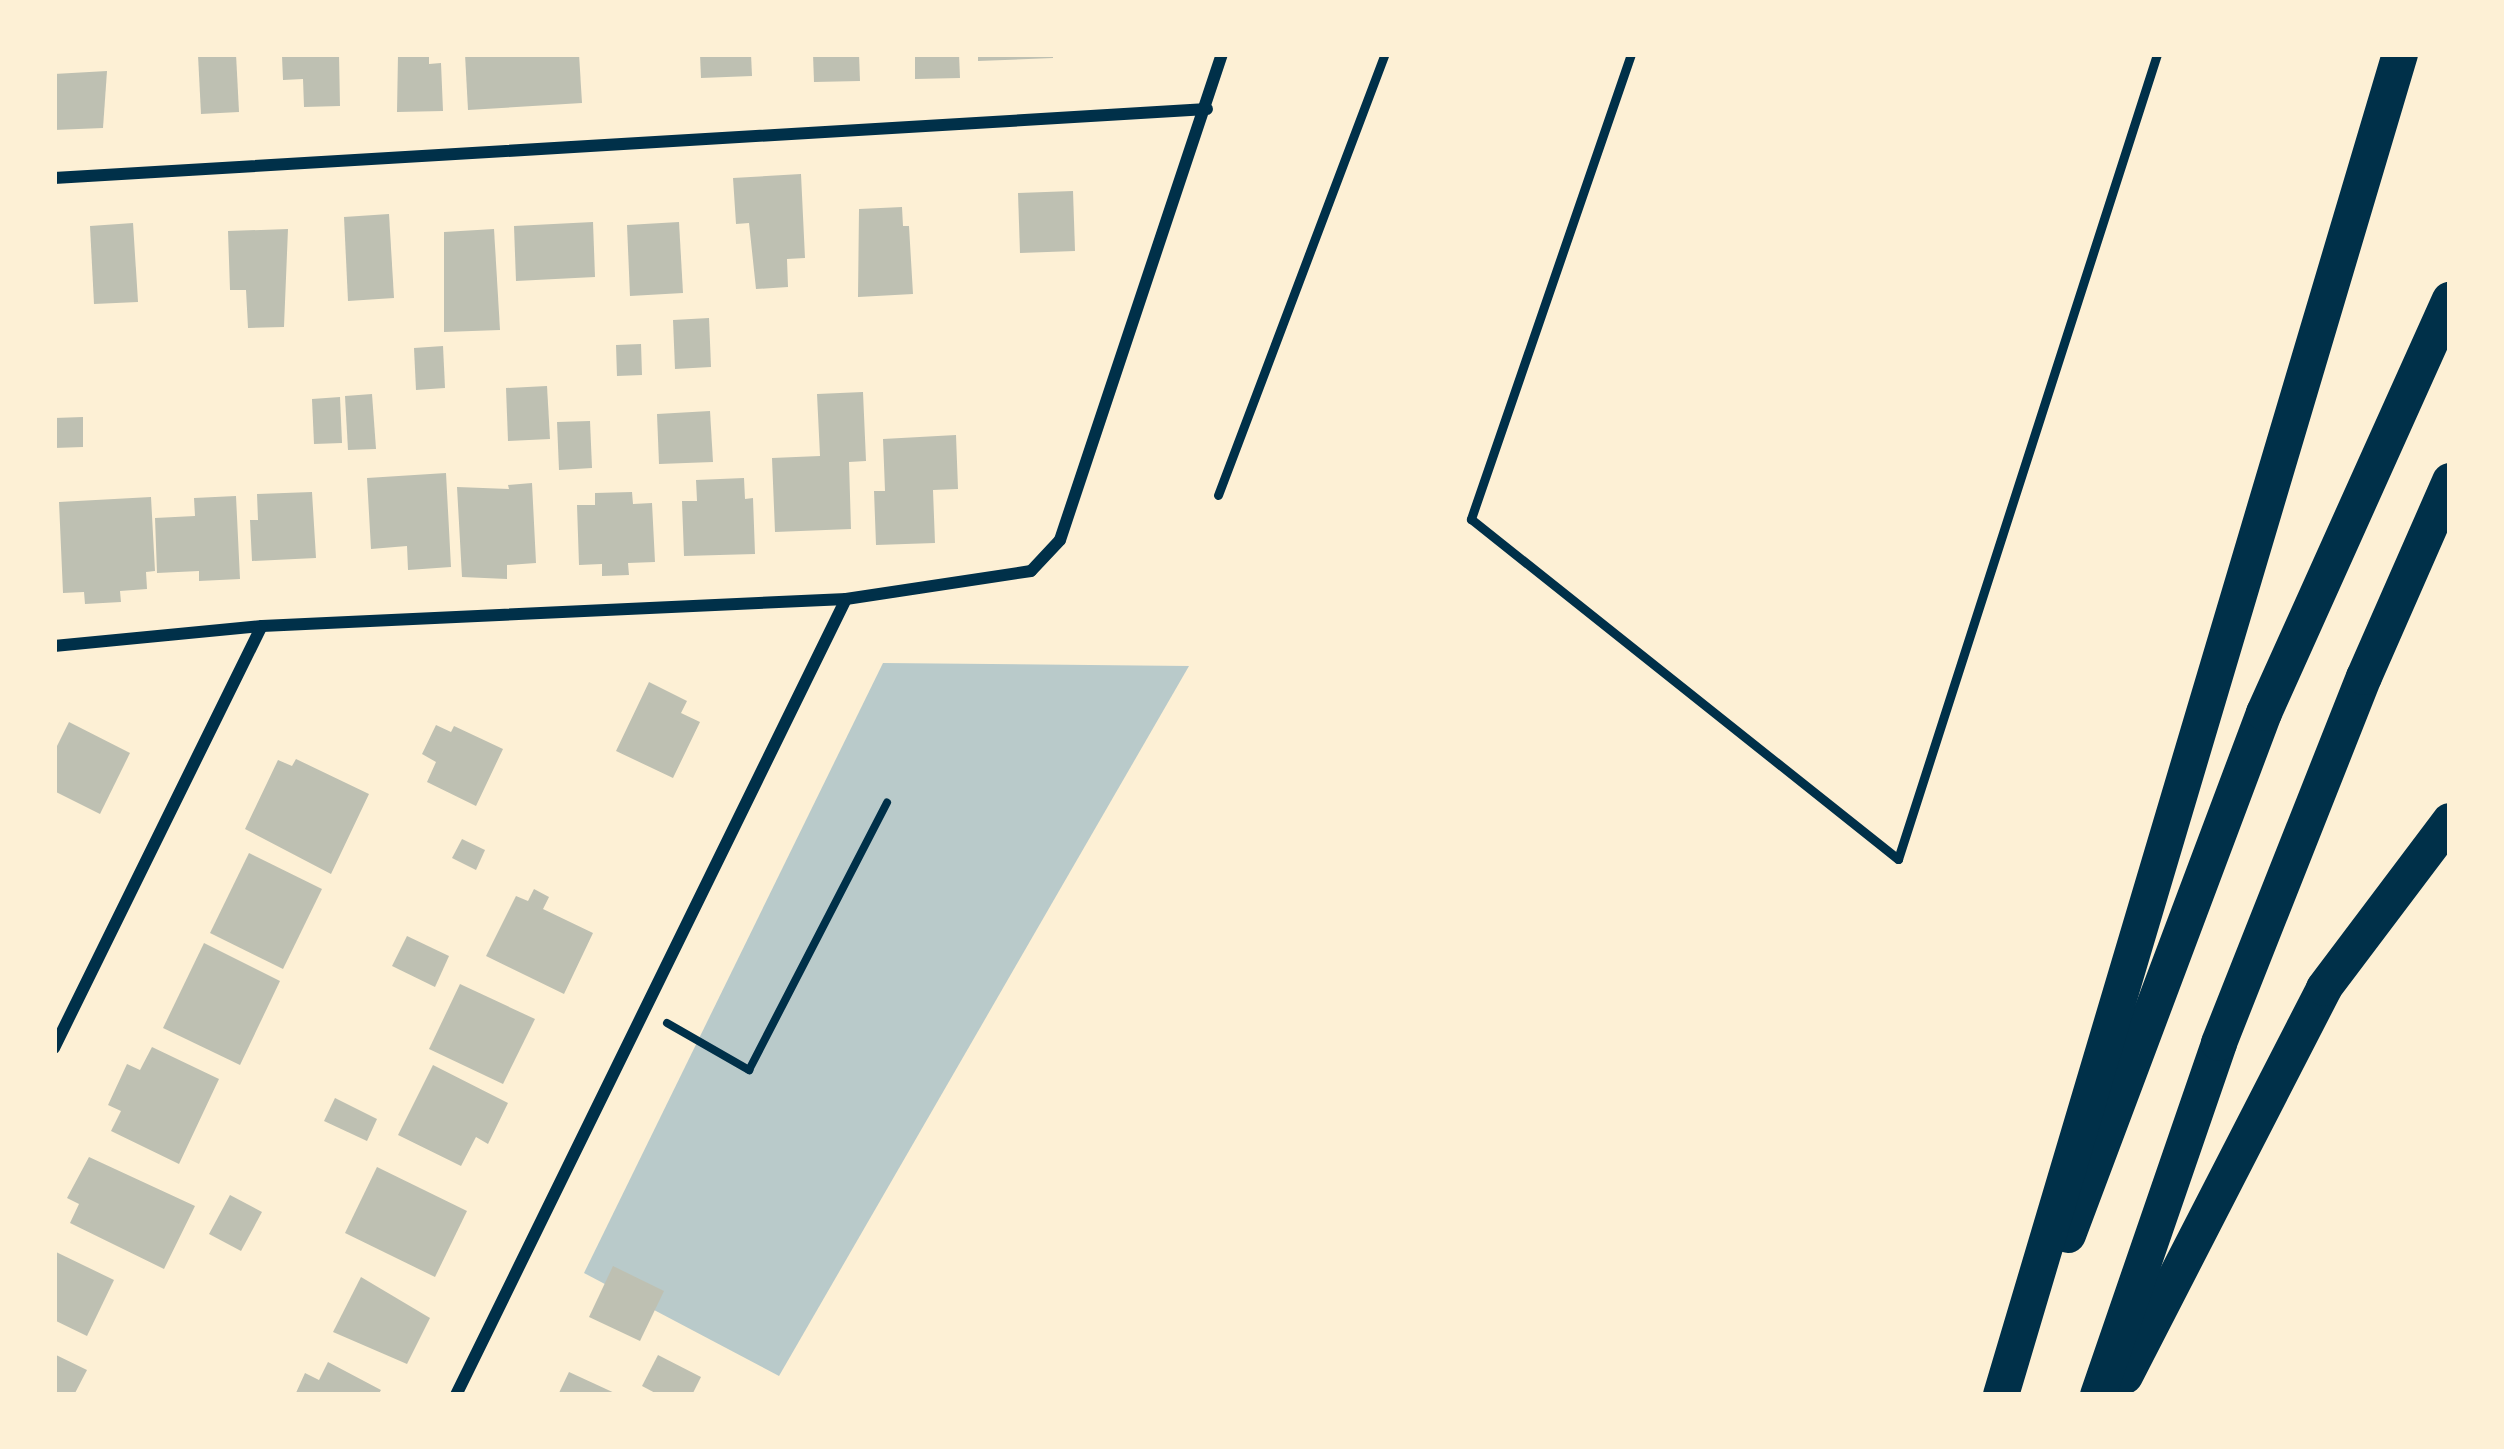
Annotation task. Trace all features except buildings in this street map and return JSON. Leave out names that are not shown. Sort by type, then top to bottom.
[{"type":"highway","points":[[2002,1395],[2400,54]]},
{"type":"highway","points":[[2002,1395],[2264,713],[2450,300]]},
{"type":"highway","points":[[2098,1395],[2219,1042],[2364,677],[2450,481]]},
{"type":"highway","points":[[2116,1395],[2324,988],[2450,820]]},
{"type":"street","points":[[54,646],[262,626],[846,599],[1031,571],[1060,540],[1208,109],[1222,54]]},
{"type":"street","points":[[54,178],[1208,109]]},
{"type":"street","points":[[456,1395],[846,599]]},
{"type":"street","points":[[54,1048],[262,626]]},
{"type":"lane","points":[[1218,495],[1384,54]]},
{"type":"lane","points":[[1631,54],[1471,519],[1898,859],[2157,54]]},
{"type":"path","points":[[645,1011],[748,1070],[887,803]]},
{"type":"shaded area","points":[[883,663],[1189,666],[779,1376],[584,1273]]}]
